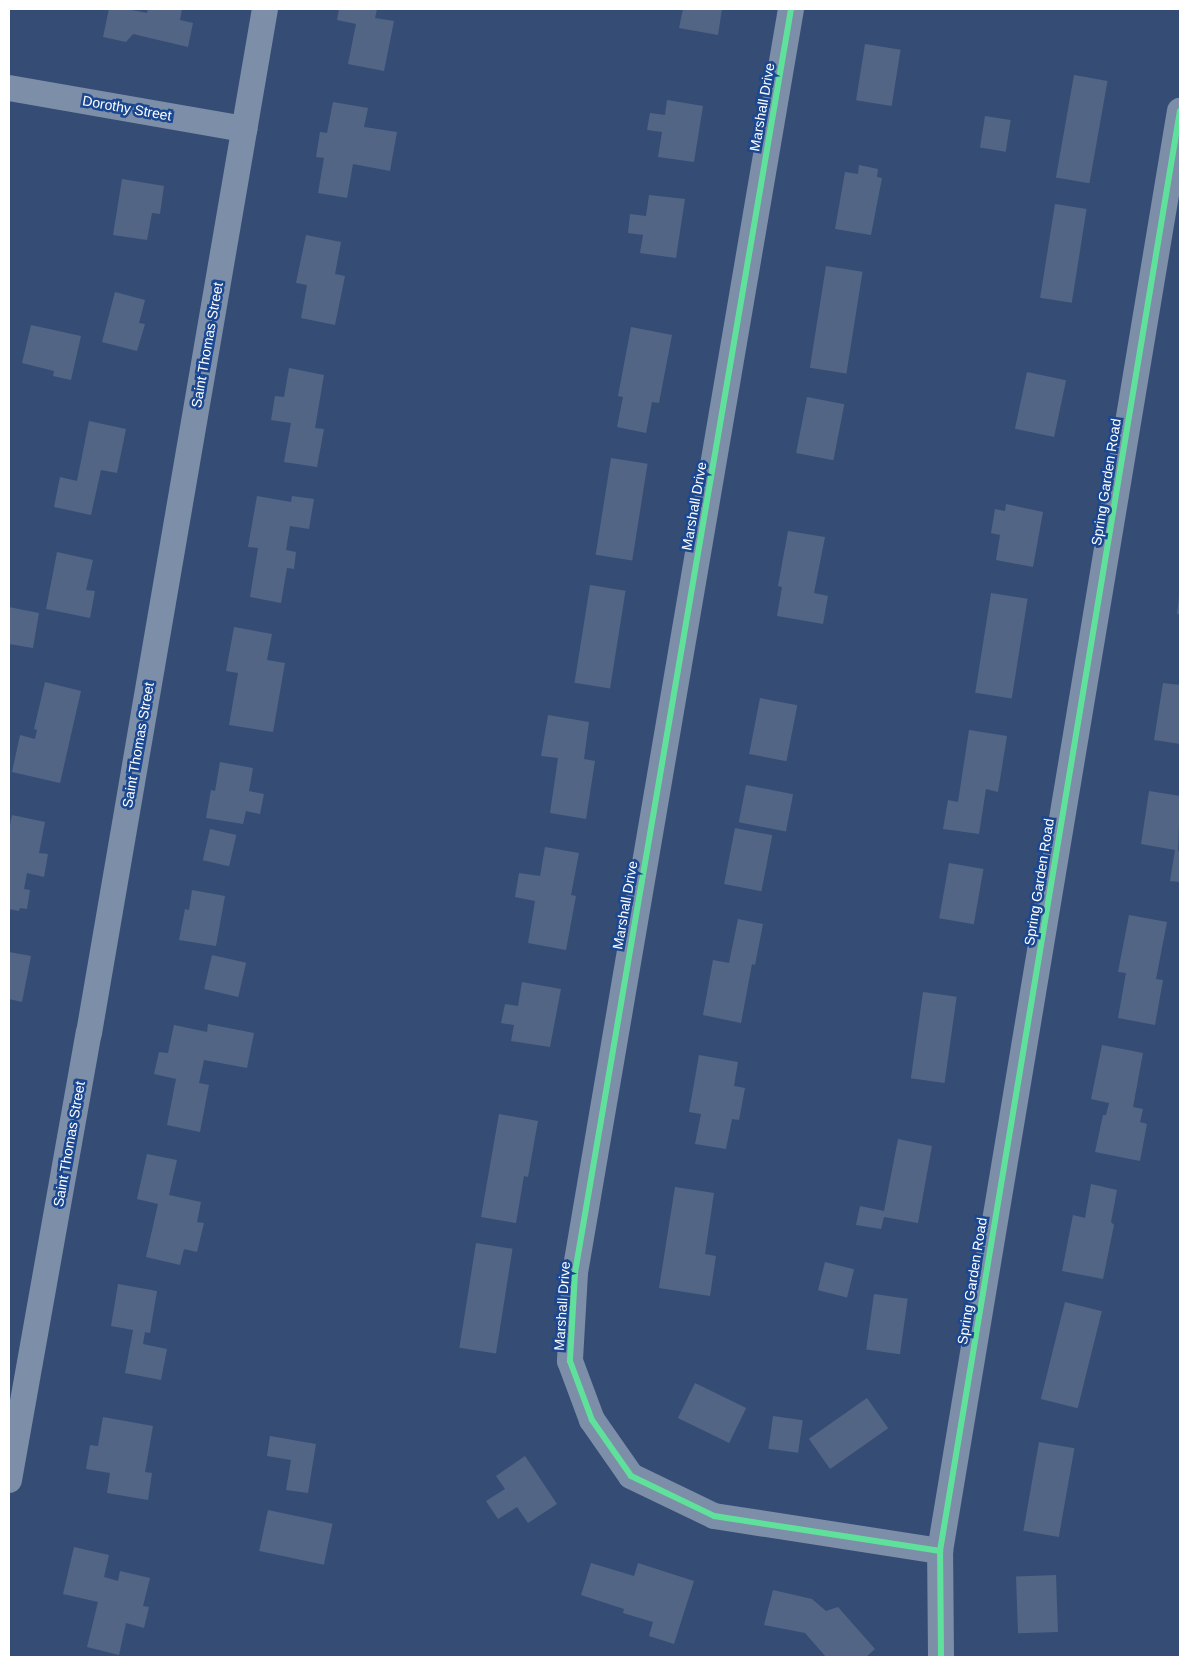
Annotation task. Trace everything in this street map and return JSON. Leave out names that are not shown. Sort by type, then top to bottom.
[{"type":"street","name":"Saint Thomas Street","points":[[9,1480],[265,9]]},
{"type":"street","name":"Marshall Drive","points":[[791,9],[575,1274],[570,1361],[592,1420],[631,1476],[714,1516],[940,1551]]},
{"type":"street","name":"Dorothy Street","points":[[9,88],[244,129]]},
{"type":"street","name":"Spring Garden Road","points":[[941,1657],[940,1551],[1180,111]]},
{"type":"building","points":[[109,9],[126,9],[147,13],[148,9],[182,9],[180,20],[193,23],[188,47],[133,34],[126,42],[103,37]]},
{"type":"building","points":[[339,9],[377,9],[375,18],[394,21],[384,71],[348,64],[356,24],[337,20]]},
{"type":"building","points":[[683,9],[722,9],[718,35],[679,28]]},
{"type":"building","points":[[865,44],[901,50],[892,106],[856,100]]},
{"type":"building","points":[[1074,75],[1107,81],[1089,183],[1056,177]]},
{"type":"building","points":[[667,100],[703,106],[694,162],[658,157],[662,132],[647,130],[650,113],[665,115]]},
{"type":"building","points":[[333,102],[368,108],[364,127],[397,132],[390,171],[353,164],[347,198],[318,193],[324,158],[316,157],[320,132],[327,133]]},
{"type":"building","points":[[985,116],[1011,120],[1006,152],[980,148]]},
{"type":"building","points":[[859,165],[878,169],[877,177],[882,178],[871,235],[835,229],[845,172],[858,174]]},
{"type":"building","points":[[122,179],[164,186],[160,214],[152,213],[147,240],[113,235]]},
{"type":"building","points":[[649,195],[685,199],[676,258],[640,253],[643,235],[628,233],[630,214],[646,216]]},
{"type":"building","points":[[1055,204],[1087,209],[1072,303],[1040,298]]},
{"type":"building","points":[[306,235],[341,242],[335,274],[345,276],[335,325],[301,318],[307,285],[296,283]]},
{"type":"building","points":[[826,266],[863,272],[846,374],[810,368]]},
{"type":"building","points":[[115,292],[145,300],[139,323],[145,324],[137,351],[102,342]]},
{"type":"building","points":[[31,325],[81,336],[71,380],[53,376],[54,371],[22,363]]},
{"type":"building","points":[[631,327],[672,335],[659,403],[652,402],[646,433],[617,427],[623,397],[618,396]]},
{"type":"building","points":[[289,368],[324,375],[315,428],[324,429],[317,467],[284,462],[291,423],[271,420],[275,396],[284,397]]},
{"type":"building","points":[[1027,372],[1066,380],[1054,437],[1015,429]]},
{"type":"building","points":[[807,397],[844,404],[833,460],[796,453]]},
{"type":"building","points":[[89,421],[126,429],[117,473],[101,470],[91,515],[54,507],[60,477],[77,481]]},
{"type":"building","points":[[611,458],[648,464],[632,561],[596,555]]},
{"type":"building","points":[[257,496],[291,502],[292,496],[314,499],[309,529],[290,526],[286,550],[296,552],[294,569],[287,568],[281,603],[250,597],[258,548],[248,547]]},
{"type":"building","points":[[1006,504],[1043,512],[1033,567],[996,560],[1000,535],[991,533],[995,509],[1005,511]]},
{"type":"building","points":[[788,531],[825,537],[814,593],[828,596],[823,624],[777,616],[782,587],[778,586]]},
{"type":"building","points":[[57,552],[93,560],[86,590],[95,591],[90,618],[46,609]]},
{"type":"building","points":[[590,585],[626,591],[610,688],[575,683]]},
{"type":"building","points":[[991,593],[1028,599],[1012,699],[975,693]]},
{"type":"building","points":[[1179,597],[1180,614],[1177,614]]},
{"type":"building","points":[[9,607],[39,613],[33,648],[9,644]]},
{"type":"building","points":[[234,627],[272,634],[267,660],[285,663],[273,732],[229,725],[238,673],[226,671]]},
{"type":"building","points":[[45,682],[81,691],[60,783],[12,772],[20,735],[35,739],[37,730],[34,729]]},
{"type":"building","points":[[1163,683],[1180,685],[1180,744],[1154,740]]},
{"type":"building","points":[[760,698],[797,705],[786,761],[749,754]]},
{"type":"building","points":[[548,715],[589,722],[584,759],[595,761],[586,819],[550,813],[558,758],[541,756]]},
{"type":"building","points":[[969,730],[1007,736],[998,792],[986,789],[979,834],[943,829],[948,800],[958,802]]},
{"type":"building","points":[[220,762],[253,768],[249,791],[264,794],[260,814],[246,811],[243,824],[206,818],[211,790],[215,791]]},
{"type":"building","points":[[746,785],[793,794],[786,831],[739,822]]},
{"type":"building","points":[[1149,791],[1180,796],[1178,851],[1180,852],[1180,882],[1170,881],[1175,850],[1141,844]]},
{"type":"building","points":[[12,815],[45,822],[39,853],[48,854],[44,877],[27,873],[24,889],[30,890],[27,909],[20,908],[19,911],[9,909],[9,830]]},
{"type":"building","points":[[735,828],[772,835],[761,891],[724,884]]},
{"type":"building","points":[[210,829],[236,835],[229,866],[203,860]]},
{"type":"building","points":[[545,847],[579,853],[571,895],[576,896],[566,950],[528,943],[535,901],[515,897],[519,873],[540,876]]},
{"type":"building","points":[[949,863],[983,869],[974,924],[939,918]]},
{"type":"building","points":[[192,890],[225,896],[216,946],[179,940],[185,909],[189,910]]},
{"type":"building","points":[[1129,915],[1167,922],[1156,979],[1163,980],[1155,1025],[1118,1018],[1126,973],[1118,972]]},
{"type":"building","points":[[738,919],[763,924],[755,965],[752,964],[741,1023],[703,1015],[713,960],[729,963]]},
{"type":"building","points":[[9,952],[31,956],[22,1002],[9,999]]},
{"type":"building","points":[[212,955],[246,963],[238,997],[204,989]]},
{"type":"building","points":[[522,982],[561,989],[550,1047],[511,1041],[514,1025],[501,1023],[505,1004],[518,1006]]},
{"type":"building","points":[[923,992],[957,997],[945,1083],[911,1078]]},
{"type":"building","points":[[208,1024],[254,1033],[247,1068],[204,1060],[199,1083],[209,1085],[200,1132],[167,1125],[176,1079],[154,1074],[159,1052],[168,1053],[174,1025],[207,1032]]},
{"type":"building","points":[[1102,1045],[1143,1053],[1133,1107],[1143,1109],[1140,1122],[1147,1124],[1140,1161],[1095,1152],[1103,1115],[1106,1115],[1109,1103],[1091,1099]]},
{"type":"building","points":[[699,1055],[738,1062],[734,1086],[745,1088],[739,1120],[732,1119],[726,1149],[695,1144],[701,1114],[689,1112]]},
{"type":"building","points":[[499,1114],[538,1121],[528,1177],[524,1176],[516,1223],[481,1217]]},
{"type":"building","points":[[898,1139],[932,1146],[918,1223],[884,1217],[881,1229],[856,1225],[860,1206],[884,1211]]},
{"type":"building","points":[[147,1154],[177,1160],[169,1195],[201,1202],[197,1222],[204,1223],[197,1252],[184,1249],[180,1265],[146,1257],[158,1204],[137,1199]]},
{"type":"building","points":[[1091,1184],[1117,1190],[1111,1222],[1114,1225],[1103,1279],[1062,1271],[1073,1215],[1085,1218]]},
{"type":"building","points":[[675,1187],[714,1193],[705,1254],[716,1256],[710,1296],[659,1288]]},
{"type":"building","points":[[476,1243],[513,1249],[496,1353],[459,1348]]},
{"type":"building","points":[[825,1262],[854,1269],[847,1297],[818,1290]]},
{"type":"building","points":[[118,1284],[157,1291],[150,1333],[145,1332],[143,1344],[167,1349],[161,1380],[125,1373],[133,1330],[111,1326]]},
{"type":"building","points":[[874,1294],[908,1299],[900,1354],[866,1349]]},
{"type":"building","points":[[1065,1302],[1102,1311],[1078,1408],[1041,1399]]},
{"type":"building","points":[[695,1383],[746,1408],[729,1443],[678,1418]]},
{"type":"building","points":[[867,1398],[888,1428],[830,1469],[809,1439]]},
{"type":"building","points":[[773,1416],[803,1420],[798,1453],[768,1449]]},
{"type":"building","points":[[103,1417],[153,1426],[145,1472],[152,1473],[148,1500],[107,1493],[110,1473],[86,1469],[90,1445],[98,1446]]},
{"type":"building","points":[[270,1436],[316,1444],[308,1493],[286,1490],[291,1460],[267,1456]]},
{"type":"building","points":[[1039,1442],[1074,1448],[1059,1537],[1023,1531]]},
{"type":"building","points":[[525,1456],[557,1504],[528,1523],[517,1507],[498,1519],[486,1501],[505,1489],[496,1476]]},
{"type":"building","points":[[268,1510],[333,1524],[324,1565],[259,1551]]},
{"type":"building","points":[[74,1547],[109,1555],[104,1577],[118,1581],[120,1571],[150,1578],[143,1606],[149,1607],[144,1628],[126,1623],[119,1655],[87,1647],[98,1602],[63,1594]]},
{"type":"building","points":[[591,1563],[634,1576],[638,1563],[694,1581],[674,1644],[649,1636],[653,1622],[623,1613],[624,1609],[581,1595]]},
{"type":"building","points":[[1056,1575],[1058,1632],[1018,1633],[1016,1576]]},
{"type":"building","points":[[773,1590],[812,1599],[826,1611],[838,1607],[875,1649],[866,1657],[826,1657],[805,1633],[764,1625]]},
{"type":"cycle path","points":[[791,9],[575,1273],[570,1361],[592,1420],[631,1476],[714,1516],[940,1551]]},
{"type":"cycle path","points":[[941,1657],[940,1551],[1180,111]]}]
